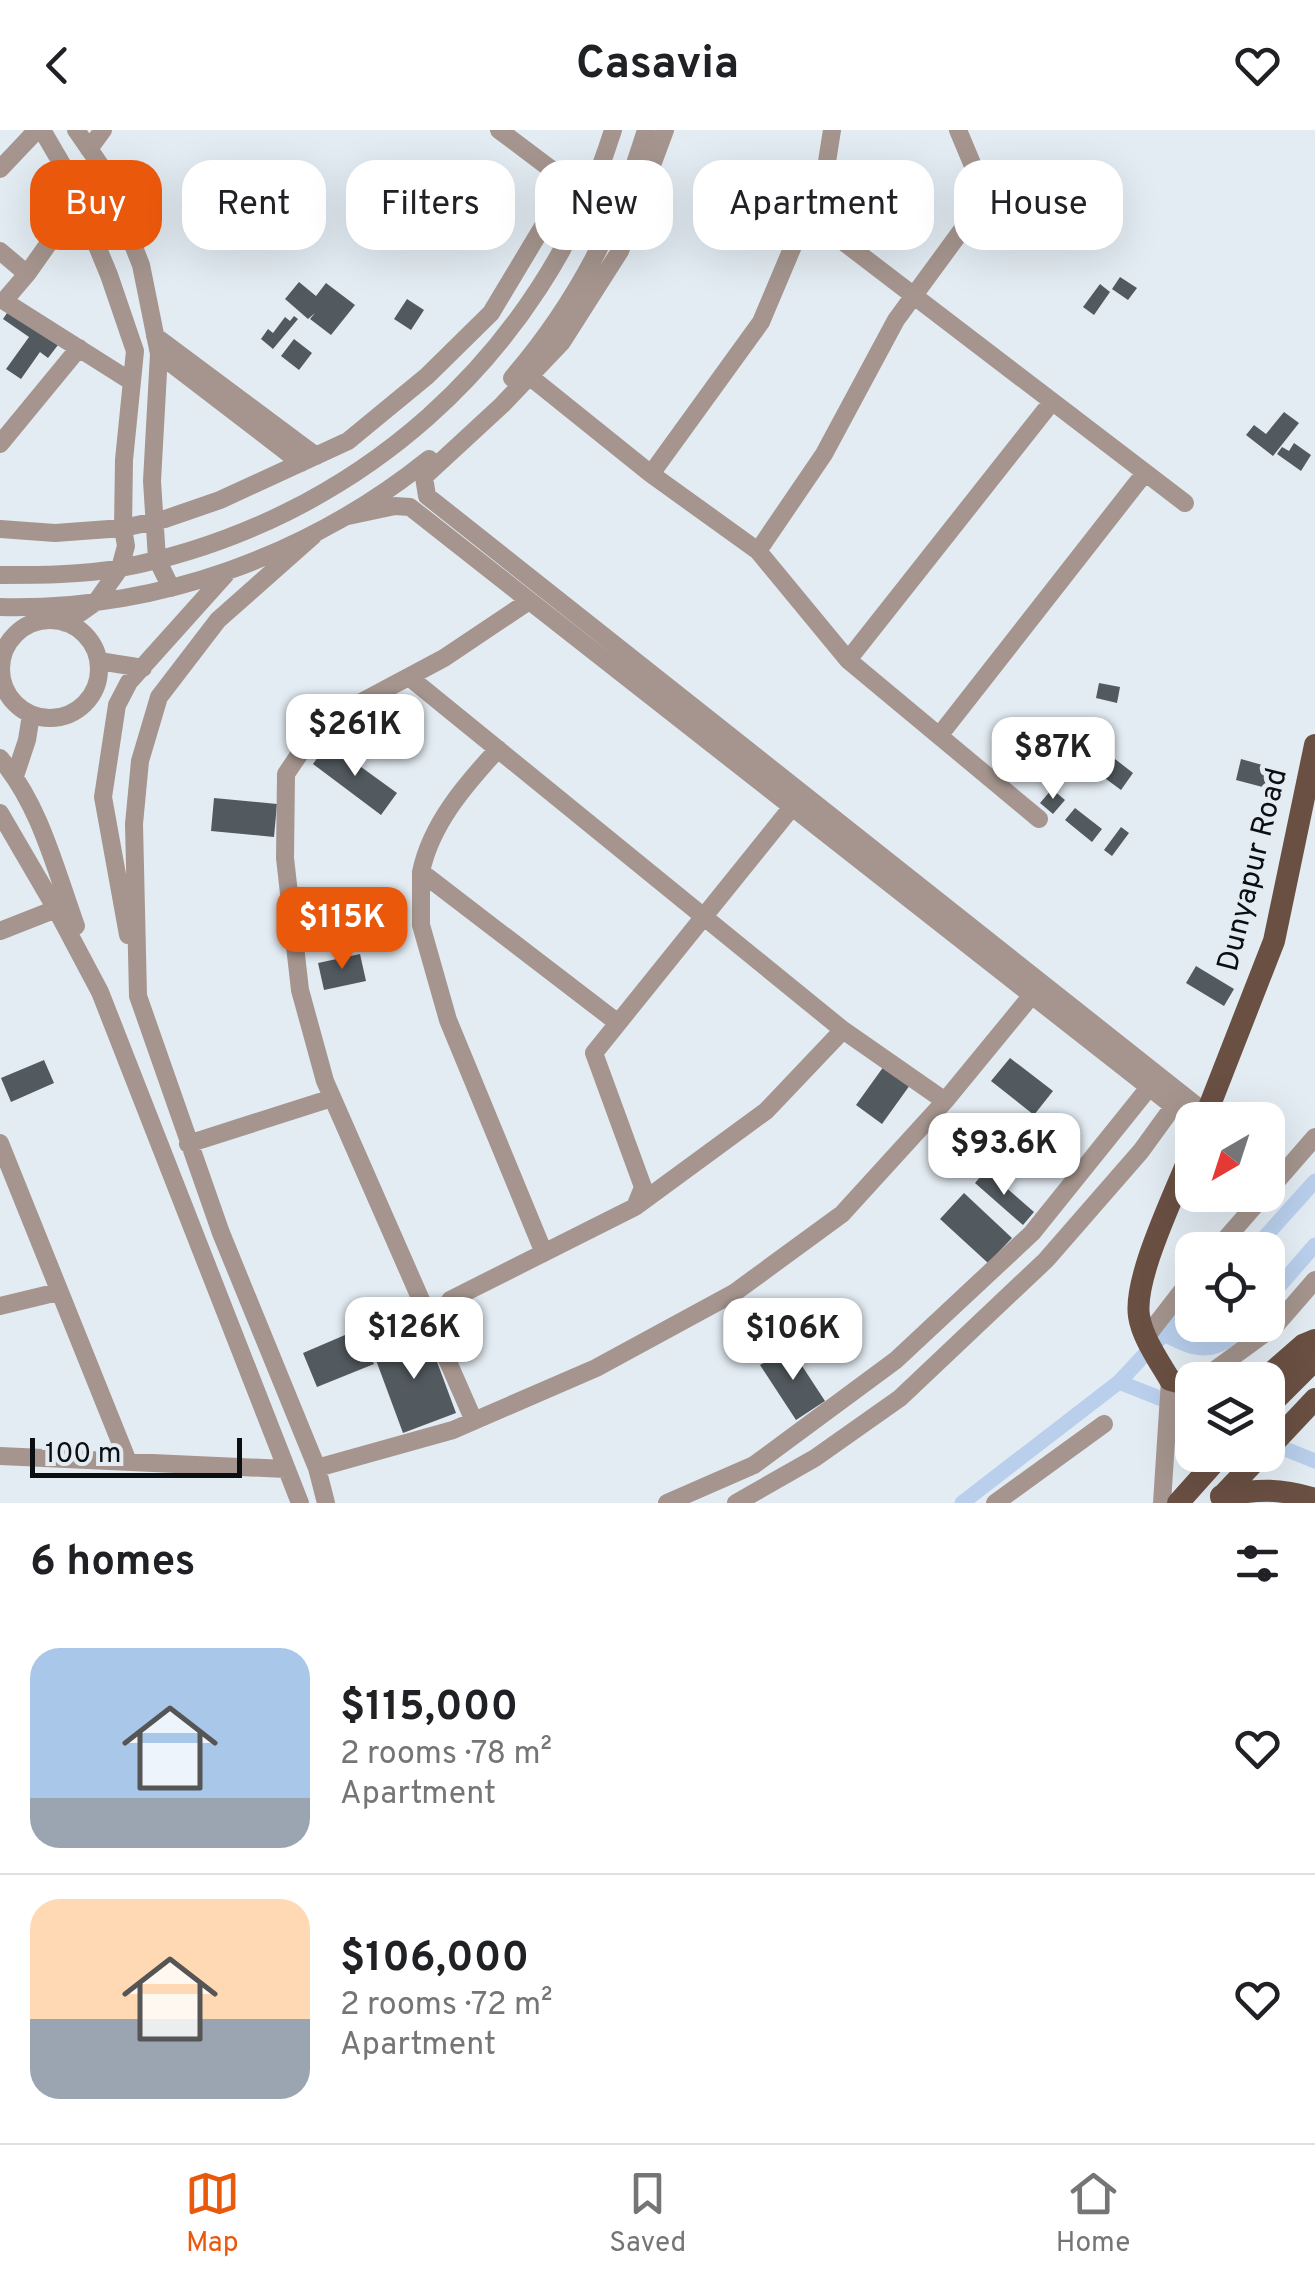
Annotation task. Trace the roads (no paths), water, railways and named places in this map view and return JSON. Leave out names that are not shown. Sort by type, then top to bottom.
[{"type":"main road","name":"Dunyapur Road","points":[[1212,1102],[1274,941],[1315,746]]},
{"type":"main road","points":[[1175,1195],[1138,1293],[1139,1319],[1175,1376]]},
{"type":"main road","points":[[1284,1362],[1315,1340]]},
{"type":"main road","points":[[1285,1390],[1315,1360]]},
{"type":"main road","points":[[1285,1431],[1315,1399]]},
{"type":"main road","points":[[1178,1503],[1206,1472]]},
{"type":"main road","points":[[1218,1500],[1246,1472]]},
{"type":"main road","points":[[1218,1500],[1250,1490],[1282,1489],[1315,1498]]},
{"type":"street","points":[[0,169],[40,130],[59,160]]},
{"type":"street","points":[[76,130],[104,169],[141,266],[157,345],[152,480],[157,558],[171,588]]},
{"type":"street","points":[[89,149],[103,130]]},
{"type":"street","points":[[500,130],[539,160]]},
{"type":"street","points":[[602,160],[613,130]]},
{"type":"street","points":[[0,607],[96,602],[171,588],[229,570],[314,535],[348,516],[441,450],[496,397],[566,306],[604,240],[634,170],[646,130]]},
{"type":"street","points":[[665,130],[620,251],[562,342],[424,477],[427,496],[1177,1101],[1141,1151],[1046,1260],[900,1398],[815,1458],[736,1503]]},
{"type":"street","points":[[827,160],[832,130]]},
{"type":"street","points":[[958,130],[971,160]]},
{"type":"street","points":[[0,529],[55,533],[123,528],[155,521],[220,500],[348,441],[427,376],[490,314],[535,239]]},
{"type":"street","points":[[758,551],[824,454],[912,296],[954,240]]},
{"type":"street","points":[[44,250],[4,300],[132,382]]},
{"type":"street","points":[[66,623],[96,602],[120,568],[126,546],[124,460],[134,352],[99,250]]},
{"type":"street","points":[[0,575],[120,568],[222,540],[291,511],[357,474],[417,428],[472,377],[520,318],[562,250]]},
{"type":"street","points":[[650,474],[761,322],[792,250]]},
{"type":"street","points":[[853,250],[1185,503]]},
{"type":"street","points":[[0,251],[27,274]]},
{"type":"street","points":[[157,345],[308,459]]},
{"type":"street","points":[[0,444],[78,348]]},
{"type":"street","points":[[529,376],[650,474],[758,551],[848,660],[1039,819]]},
{"type":"street","points":[[848,660],[1051,403]]},
{"type":"street","points":[[939,736],[1144,474]]},
{"type":"street","points":[[348,516],[395,506],[410,507],[1032,995],[1153,1082]]},
{"type":"street","points":[[138,996],[134,824],[140,761],[158,697],[218,620],[314,535]]},
{"type":"street","points":[[229,570],[129,682],[117,705],[103,797],[138,996],[188,1144],[317,1468],[326,1503]]},
{"type":"street","points":[[474,1421],[332,1098],[300,990],[284,858],[286,774],[311,736],[354,706],[444,658],[530,601]]},
{"type":"street","points":[[0,615],[26,626]]},
{"type":"street","points":[[45,620],[66,623],[91,642],[98,661],[98,682],[88,701],[62,717],[31,715],[14,703],[1,676],[6,648],[26,626],[45,620]]},
{"type":"street","points":[[98,661],[143,668]]},
{"type":"street","points":[[408,677],[843,1030],[944,1101]]},
{"type":"street","points":[[88,701],[113,733]]},
{"type":"street","points":[[15,776],[31,715]]},
{"type":"street","points":[[498,749],[468,782],[427,843],[421,872],[422,925],[448,1020],[544,1253]]},
{"type":"street","points":[[0,758],[34,810],[100,992],[300,1503]]},
{"type":"street","points":[[635,1207],[643,1187],[594,1054],[792,807]]},
{"type":"street","points":[[0,813],[100,992]]},
{"type":"street","points":[[421,872],[618,1023]]},
{"type":"street","points":[[0,931],[56,908]]},
{"type":"street","points":[[317,1468],[453,1430],[596,1368],[734,1293],[842,1214],[1032,995]]},
{"type":"street","points":[[450,1300],[635,1207],[766,1111],[843,1030]]},
{"type":"street","points":[[667,1503],[754,1465],[896,1360],[1032,1234],[1153,1082]]},
{"type":"street","points":[[188,1144],[332,1098]]},
{"type":"street","points":[[1285,1171],[1315,1137]]},
{"type":"street","points":[[0,1143],[7,1182],[58,1292],[126,1460]]},
{"type":"street","points":[[1232,1232],[1249,1212]]},
{"type":"street","points":[[1226,1362],[1275,1326],[1315,1280]]},
{"type":"street","points":[[0,1306],[58,1292]]},
{"type":"street","points":[[1147,1336],[1175,1300]]},
{"type":"street","points":[[1162,1503],[1167,1423],[1175,1398]]},
{"type":"street","points":[[996,1503],[1104,1424]]},
{"type":"street","points":[[0,1456],[286,1469]]},
{"type":"waterway","points":[[1269,1232],[1315,1181]]},
{"type":"waterway","points":[[1285,1279],[1315,1245]]},
{"type":"waterway","points":[[962,1503],[1119,1382],[1175,1324]]},
{"type":"waterway","points":[[1164,1334],[1175,1339]]},
{"type":"waterway","points":[[1181,1342],[1206,1348],[1225,1342]]},
{"type":"waterway","points":[[1119,1382],[1175,1404]]},
{"type":"waterway","points":[[1285,1449],[1315,1461]]}]
